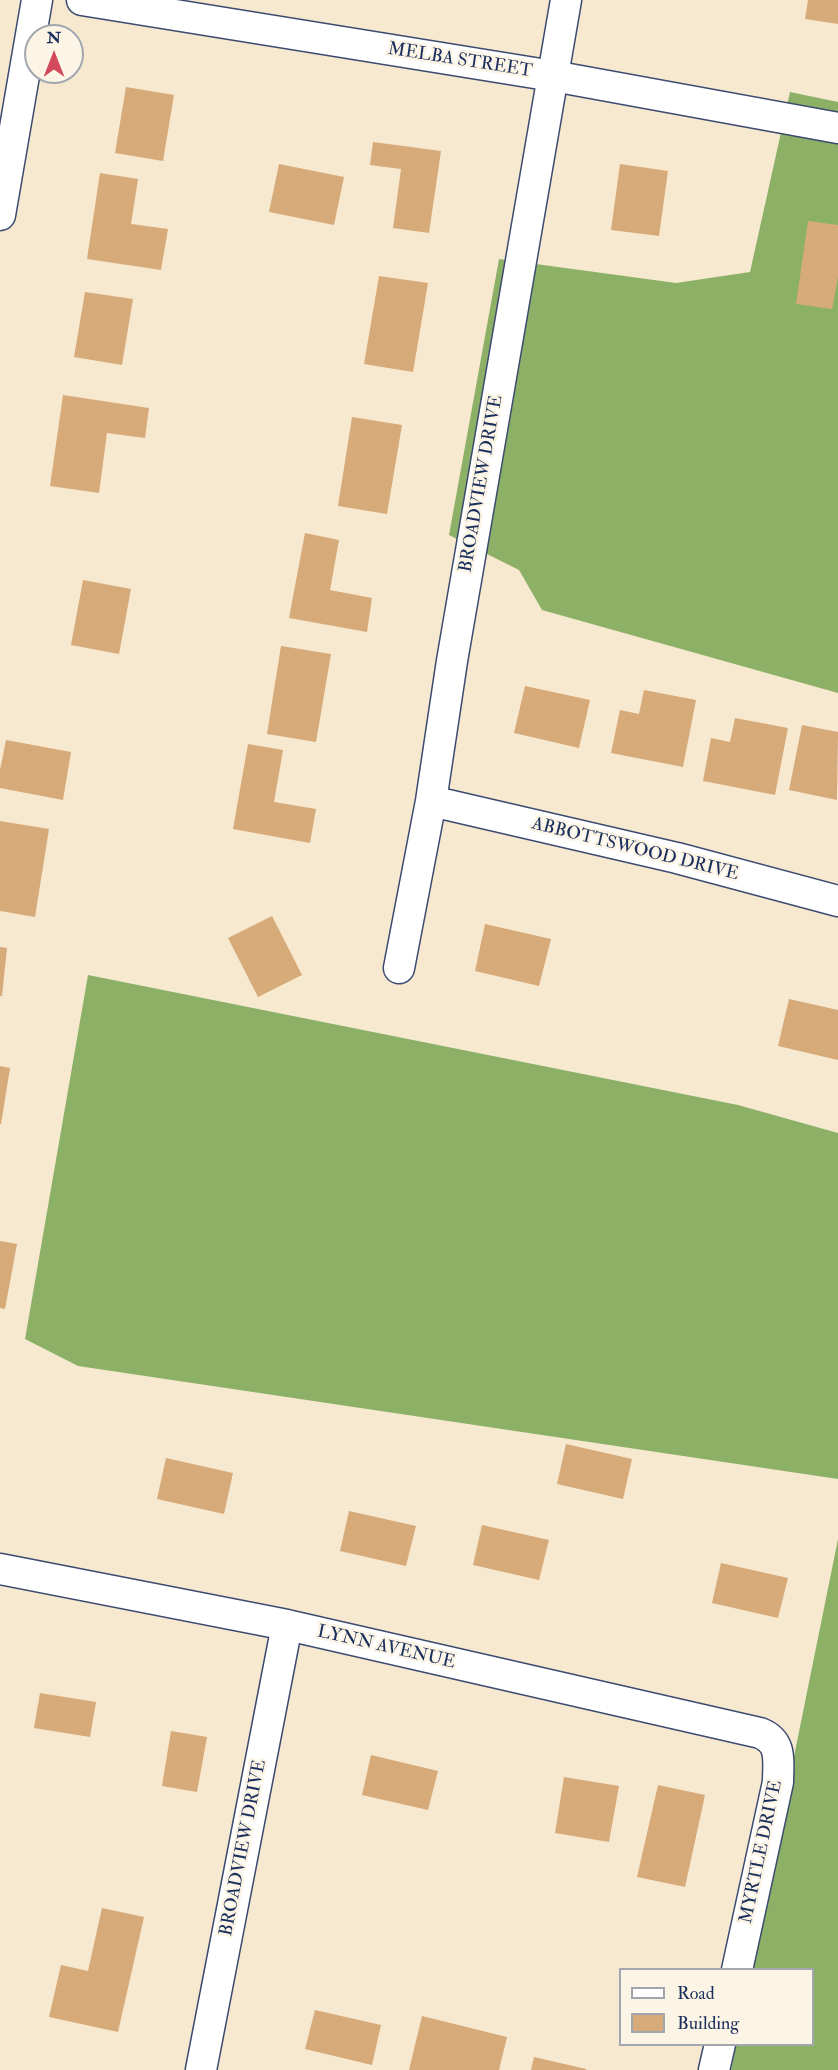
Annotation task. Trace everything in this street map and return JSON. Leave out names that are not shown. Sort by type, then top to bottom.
[{"type":"street","points":[[0,215],[37,0]]},
{"type":"street","name":"MELBA STREET","points":[[81,0],[553,76],[838,128]]},
{"type":"street","name":"BROADVIEW DRIVE","points":[[399,968],[431,801],[454,649],[566,0]]},
{"type":"street","name":"ABBOTTSWOOD DRIVE","points":[[431,801],[677,858],[838,901]]},
{"type":"street","name":"LYNN AVENUE","points":[[0,1569],[287,1625],[770,1737]]},
{"type":"street","name":"BROADVIEW DRIVE","points":[[201,2070],[287,1625]]},
{"type":"street","name":"MYRTLE DRIVE","points":[[737,1968],[778,1782],[778,1754],[770,1737]]},
{"type":"street","points":[[714,2070],[720,2046]]},
{"type":"green space","points":[[790,92],[838,102],[838,693],[542,610],[519,570],[449,535],[499,259],[676,283],[750,272]]},
{"type":"green space","points":[[88,975],[738,1105],[838,1133],[838,1479],[78,1366],[25,1339]]},
{"type":"green space","points":[[838,1539],[838,2070],[731,2070],[736,2046],[814,2046],[814,1968],[751,1968]]},
{"type":"building","points":[[808,0],[838,0],[838,24],[805,19]]},
{"type":"building","points":[[126,87],[174,95],[163,161],[115,153]]},
{"type":"building","points":[[373,142],[441,151],[429,233],[393,228],[401,169],[370,165]]},
{"type":"building","points":[[279,164],[344,177],[334,225],[269,212]]},
{"type":"building","points":[[620,164],[668,171],[659,236],[611,230]]},
{"type":"building","points":[[100,173],[138,179],[131,224],[168,229],[161,270],[87,259]]},
{"type":"building","points":[[808,221],[838,225],[838,277],[832,309],[796,304]]},
{"type":"building","points":[[379,276],[428,283],[413,372],[364,364]]},
{"type":"building","points":[[85,292],[133,299],[122,365],[74,357]]},
{"type":"building","points":[[63,395],[149,408],[145,438],[107,433],[99,493],[50,486]]},
{"type":"building","points":[[352,417],[402,425],[387,514],[338,506]]},
{"type":"building","points":[[305,533],[339,540],[330,590],[372,598],[367,632],[289,618]]},
{"type":"building","points":[[83,580],[131,589],[119,654],[71,645]]},
{"type":"building","points":[[281,646],[331,654],[316,742],[267,734]]},
{"type":"building","points":[[525,686],[590,700],[579,748],[514,733]]},
{"type":"building","points":[[644,690],[696,700],[683,767],[611,753],[620,710],[639,714]]},
{"type":"building","points":[[735,718],[788,728],[775,795],[703,781],[711,738],[730,742]]},
{"type":"building","points":[[802,725],[838,732],[837,800],[789,790]]},
{"type":"building","points":[[6,740],[71,752],[63,800],[0,788],[0,770]]},
{"type":"building","points":[[248,744],[283,750],[274,802],[316,809],[310,843],[233,829]]},
{"type":"building","points":[[0,821],[49,829],[35,917],[0,911]]},
{"type":"building","points":[[272,916],[302,975],[258,997],[228,938]]},
{"type":"building","points":[[485,924],[551,939],[539,986],[475,971]]},
{"type":"building","points":[[0,947],[7,948],[2,996],[0,996]]},
{"type":"building","points":[[789,999],[838,1010],[838,1060],[778,1046]]},
{"type":"building","points":[[0,1066],[10,1068],[1,1124],[0,1124]]},
{"type":"building","points":[[0,1241],[17,1244],[5,1309],[0,1308]]},
{"type":"building","points":[[566,1444],[632,1459],[623,1499],[557,1484]]},
{"type":"building","points":[[166,1458],[233,1473],[224,1514],[157,1499]]},
{"type":"building","points":[[349,1511],[416,1526],[406,1566],[340,1551]]},
{"type":"building","points":[[482,1525],[549,1540],[539,1580],[473,1565]]},
{"type":"building","points":[[721,1563],[788,1578],[778,1618],[712,1603]]},
{"type":"building","points":[[40,1693],[96,1702],[90,1737],[34,1728]]},
{"type":"building","points":[[171,1731],[207,1737],[197,1792],[162,1786]]},
{"type":"building","points":[[371,1755],[438,1771],[428,1810],[362,1795]]},
{"type":"building","points":[[564,1777],[619,1786],[609,1842],[555,1833]]},
{"type":"building","points":[[658,1785],[705,1795],[685,1887],[637,1877]]},
{"type":"building","points":[[102,1908],[144,1917],[118,2032],[49,2017],[61,1965],[88,1971]]},
{"type":"building","points":[[315,2010],[381,2025],[372,2065],[305,2049]]},
{"type":"building","points":[[422,2016],[507,2037],[499,2070],[409,2070]]},
{"type":"building","points":[[534,2057],[586,2069],[586,2070],[531,2070]]}]
